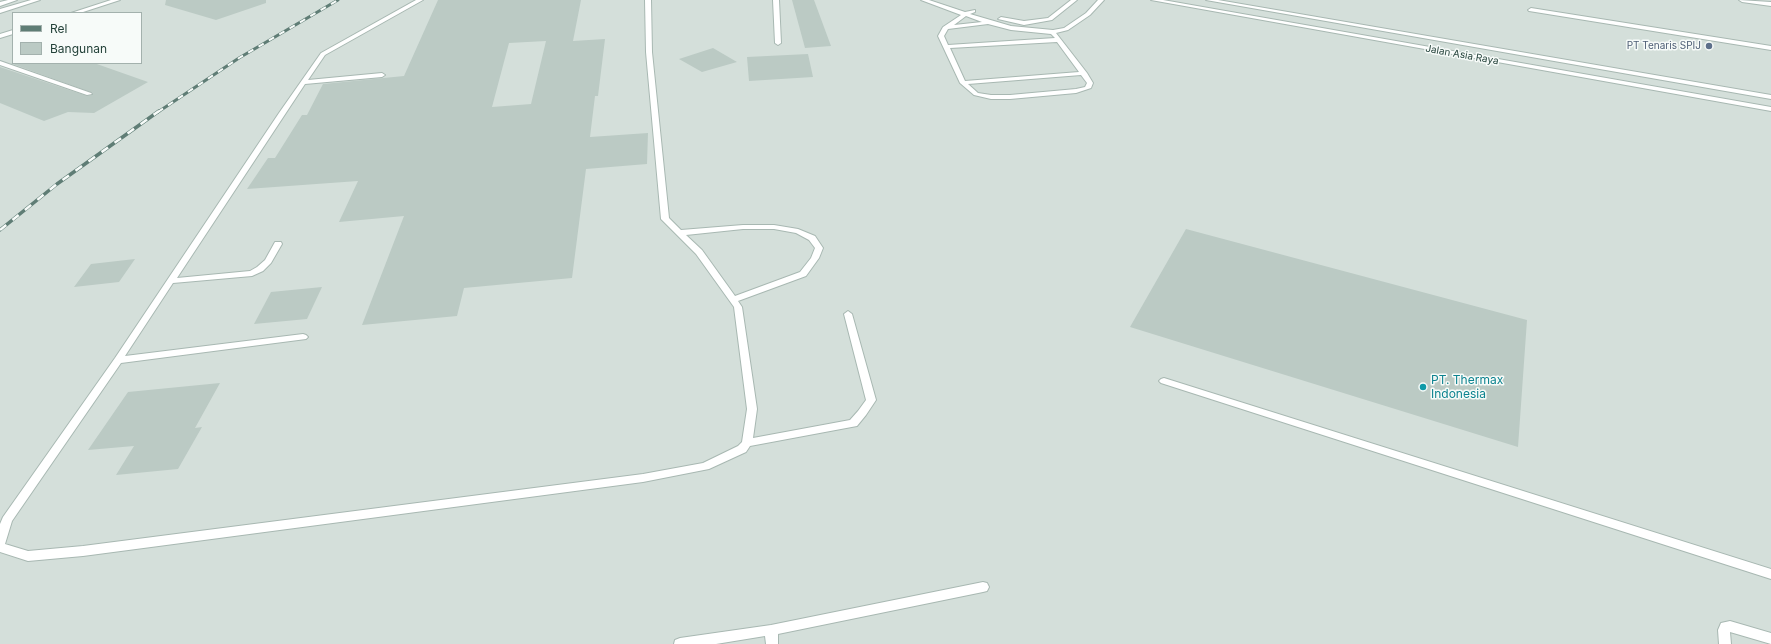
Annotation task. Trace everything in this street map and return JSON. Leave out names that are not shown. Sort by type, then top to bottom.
[{"type":"lane","points":[[0,4],[14,0]]},
{"type":"lane","points":[[0,11],[37,0]]},
{"type":"lane","points":[[77,12],[117,0]]},
{"type":"lane","points":[[0,543],[4,520],[118,360],[323,54],[420,0]]},
{"type":"lane","points":[[0,547],[28,556],[83,551],[635,479],[705,466],[742,449],[747,443],[752,409],[738,307],[700,252],[665,219],[649,52],[648,0]]},
{"type":"lane","points":[[776,0],[778,43]]},
{"type":"lane","points":[[924,0],[964,15],[1011,28],[1053,32],[1066,29],[1088,14],[1101,0]]},
{"type":"lane","points":[[940,0],[997,18],[1024,23],[1050,19],[1073,1]]},
{"type":"lane","name":"Jalan Asia Raya","points":[[1154,0],[1771,109]]},
{"type":"lane","name":"Jalan Asia Raya","points":[[1209,0],[1771,97]]},
{"type":"lane","points":[[1742,0],[1771,4]]},
{"type":"lane","points":[[1531,10],[1771,48]]},
{"type":"lane","points":[[973,11],[964,15],[945,28],[941,36],[963,83],[976,94],[991,97],[1010,97],[1076,92],[1088,88],[1090,83],[1084,73],[1053,32]]},
{"type":"lane","points":[[945,28],[988,22],[997,18]]},
{"type":"lane","points":[[0,36],[12,32]]},
{"type":"lane","points":[[945,47],[1058,40]]},
{"type":"lane","points":[[0,63],[89,94]]},
{"type":"lane","points":[[963,83],[1084,73]]},
{"type":"lane","points":[[304,82],[382,74]]},
{"type":"lane","points":[[680,233],[743,227],[774,227],[798,231],[812,238],[818,248],[815,258],[803,274],[733,300]]},
{"type":"lane","points":[[170,281],[252,273],[260,269],[268,261],[278,244]]},
{"type":"lane","points":[[747,443],[853,423],[862,413],[871,400],[848,314]]},
{"type":"lane","points":[[118,360],[303,337]]},
{"type":"lane","points":[[1164,381],[1771,574]]},
{"type":"lane","points":[[680,644],[771,630],[983,587]]},
{"type":"lane","points":[[1725,644],[1724,630],[1725,627],[1730,626],[1771,639]]},
{"type":"lane","points":[[771,630],[772,644]]},
{"type":"shaded area","points":[[0,0],[1771,0],[1771,644],[0,644]]},
{"type":"building","points":[[166,0],[266,0],[266,3],[216,20],[165,5]]},
{"type":"building","points":[[438,0],[581,0],[573,41],[605,39],[598,96],[595,96],[590,137],[648,133],[647,164],[586,169],[572,278],[464,288],[457,316],[362,325],[404,216],[339,222],[358,181],[247,189],[268,158],[275,158],[302,115],[307,115],[323,84],[404,76]],"holes":[[[546,41],[531,104],[492,107],[509,43]]]},
{"type":"building","points":[[792,0],[814,0],[831,46],[805,48]]},
{"type":"building","points":[[713,48],[737,62],[702,72],[679,59]]},
{"type":"building","points":[[808,54],[813,77],[749,81],[747,57]]},
{"type":"building","points":[[13,64],[97,64],[148,82],[94,113],[68,112],[44,121],[0,103],[0,67],[87,96],[92,95],[93,93]]},
{"type":"building","name":"PT. Thermax Indonesia","points":[[1186,229],[1527,320],[1518,447],[1130,327]]},
{"type":"building","points":[[135,259],[119,282],[74,287],[91,264]]},
{"type":"building","points":[[322,287],[307,319],[254,324],[271,292]]},
{"type":"building","points":[[220,383],[195,428],[202,427],[178,469],[116,475],[134,446],[88,450],[128,392]]},
{"type":"railway","points":[[158,112],[239,58],[338,0]]},
{"type":"railway","points":[[0,230],[57,184],[159,111]]},
{"type":"place","name":"PT Tenaris SPIJ","points":[[1709,46]]},
{"type":"place","name":"PT. Thermax Indonesia","points":[[1423,387]]}]
